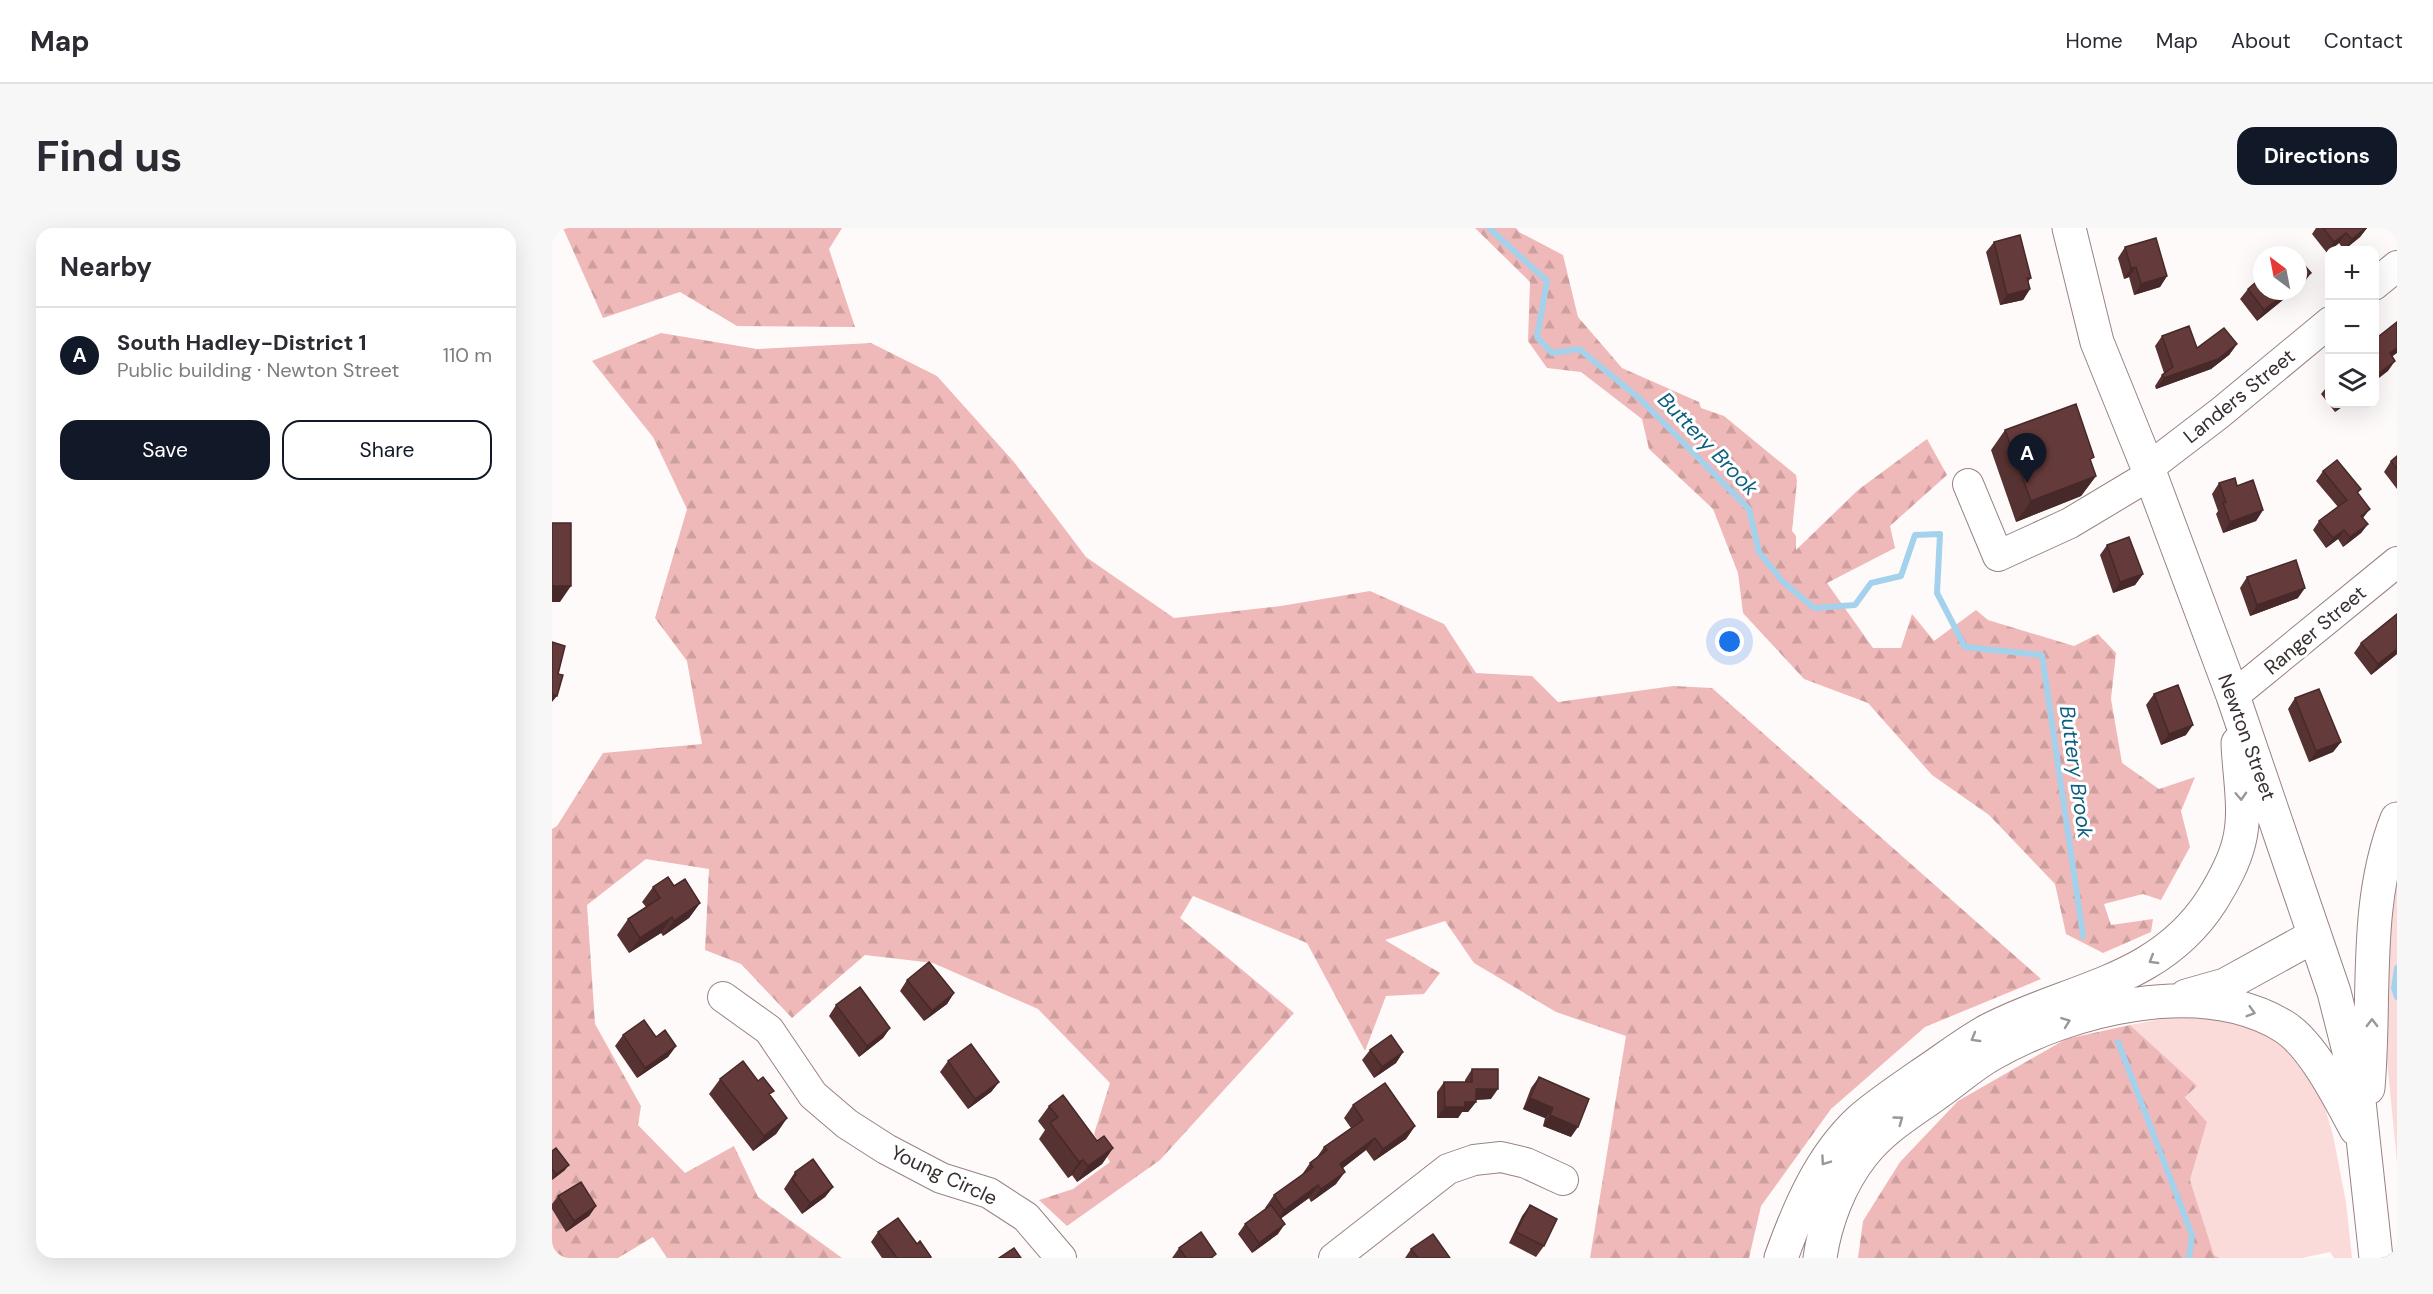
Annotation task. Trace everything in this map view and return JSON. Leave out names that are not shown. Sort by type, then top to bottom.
[{"type":"main road","name":"Newton Street","points":[[2072,230],[2097,342],[2149,472],[2233,696],[2334,992],[2357,1083],[2376,1258]]},
{"type":"main road","points":[[1781,1258],[1819,1170],[1849,1132],[1884,1100],[1989,1030],[2037,1008],[2116,979],[2154,959],[2178,941],[2202,914],[2227,874],[2241,831],[2238,743],[2233,696]]},
{"type":"main road","points":[[2364,1144],[2372,1040],[2374,918],[2383,866],[2397,819]]},
{"type":"main road","points":[[1820,1258],[1831,1214],[1854,1166],[1869,1146],[1898,1121],[1978,1062],[2027,1037],[2096,1012],[2173,1000],[2224,985],[2314,936]]},
{"type":"main road","points":[[2173,1000],[2200,1001],[2248,1011],[2272,1020],[2295,1034],[2332,1086],[2364,1144]]},
{"type":"street","points":[[2379,281],[2397,266]]},
{"type":"street","name":"Landers Street","points":[[1968,484],[1998,556],[2070,523],[2149,472],[2325,326]]},
{"type":"street","name":"Ranger Street","points":[[2233,696],[2397,562]]},
{"type":"street","name":"Young Circle","points":[[723,997],[769,1030],[813,1095],[847,1124],[886,1149],[941,1178],[989,1193],[1026,1217],[1061,1258]]},
{"type":"street","points":[[1338,1257],[1448,1169],[1474,1160],[1501,1157],[1526,1163],[1563,1180]]},
{"type":"shaded area","points":[[2397,864],[2397,1162],[2381,1001]]},
{"type":"shaded area","points":[[2192,1013],[2246,1018],[2290,1046],[2318,1084],[2333,1135],[2346,1202],[2352,1258],[2334,1258],[2330,1252],[2302,1258],[2220,1258],[2214,1255],[2190,1180],[2207,1122],[2185,1096],[2196,1086],[2130,1025]]},
{"type":"green space","points":[[563,228],[842,228],[829,249],[855,327],[737,326],[680,292],[603,318]]},
{"type":"green space","points":[[1475,228],[1516,228],[1519,232],[1563,255],[1578,317],[1622,368],[1699,402],[1701,408],[1724,416],[1796,475],[1792,531],[1796,536],[1796,550],[1858,490],[1927,439],[1947,475],[1890,526],[1895,548],[1827,583],[1873,648],[1901,648],[1912,614],[1934,641],[1976,610],[1988,620],[2074,646],[2098,634],[2116,653],[2111,699],[2122,763],[2159,789],[2195,777],[2181,811],[2190,847],[2161,900],[2143,894],[2104,904],[2111,925],[2153,919],[2151,932],[2103,953],[2066,934],[2055,884],[1989,815],[1932,775],[1868,703],[1804,679],[1743,613],[1738,573],[1713,509],[1649,449],[1642,419],[1581,372],[1547,368],[1528,341],[1530,282]]},
{"type":"green space","points":[[661,333],[757,349],[871,343],[937,376],[1014,462],[1086,557],[1174,618],[1281,606],[1370,591],[1444,624],[1476,673],[1532,676],[1558,702],[1673,686],[1712,688],[2041,979],[1925,1027],[1831,1109],[1761,1206],[1749,1258],[1590,1258],[1626,1036],[1556,1012],[1474,963],[1445,921],[1385,940],[1440,973],[1424,994],[1386,996],[1365,1051],[1307,943],[1193,896],[1180,918],[1294,1013],[1160,1160],[1067,1226],[1039,1200],[1073,1189],[1110,1162],[1094,1134],[1110,1083],[1038,1009],[933,963],[865,955],[792,1018],[741,964],[705,950],[709,869],[646,859],[587,905],[595,1024],[641,1106],[638,1125],[685,1173],[734,1146],[758,1197],[842,1258],[667,1258],[653,1237],[618,1258],[552,1258],[552,829],[557,826],[603,753],[702,744],[687,661],[655,618],[687,509],[653,437],[592,361]]},
{"type":"green space","points":[[2130,1025],[2197,1086],[2185,1097],[2207,1122],[2190,1180],[2214,1255],[2220,1258],[1858,1258],[1863,1221],[1900,1162],[1958,1101],[2066,1039]]},
{"type":"building","points":[[2323,228],[2366,228],[2352,239],[2346,233],[2334,242]]},
{"type":"building","points":[[2020,235],[2031,278],[2027,278],[2030,289],[2007,295],[1994,242]]},
{"type":"building","points":[[2156,238],[2167,276],[2141,284],[2136,267],[2131,268],[2125,247]]},
{"type":"building","points":[[2253,285],[2253,296],[2248,289]]},
{"type":"building","points":[[2256,300],[2277,300],[2264,310]]},
{"type":"building","points":[[2397,322],[2397,348],[2390,353],[2395,361],[2379,373],[2379,354],[2379,336]]},
{"type":"building","points":[[2189,326],[2197,348],[2224,328],[2237,344],[2218,359],[2164,378],[2162,375],[2173,367],[2162,336]]},
{"type":"building","points":[[2076,404],[2094,457],[2090,459],[2096,476],[2031,501],[2005,430]]},
{"type":"building","points":[[2397,456],[2397,469],[2391,461]]},
{"type":"building","points":[[2337,460],[2361,489],[2357,492],[2370,509],[2361,516],[2368,524],[2350,537],[2344,530],[2333,538],[2319,521],[2347,500],[2323,471]]},
{"type":"building","points":[[2235,478],[2237,486],[2253,480],[2263,510],[2230,522],[2219,483]]},
{"type":"building","points":[[552,523],[571,523],[571,586],[552,586]]},
{"type":"building","points":[[2129,537],[2143,574],[2120,582],[2107,545]]},
{"type":"building","points":[[2296,560],[2305,588],[2257,605],[2247,577]]},
{"type":"building","points":[[2397,614],[2397,649],[2378,664],[2361,643]]},
{"type":"building","points":[[552,642],[565,646],[558,674],[563,675],[557,696],[552,694]]},
{"type":"building","points":[[2178,685],[2193,725],[2169,734],[2154,694]]},
{"type":"building","points":[[2319,689],[2341,742],[2316,751],[2295,698]]},
{"type":"building","points":[[668,877],[674,886],[685,879],[700,903],[674,921],[672,917],[640,938],[628,919],[660,898],[653,887]]},
{"type":"building","points":[[929,962],[954,993],[932,1011],[907,980]]},
{"type":"building","points":[[860,987],[890,1028],[867,1046],[836,1005]]},
{"type":"building","points":[[644,1020],[656,1037],[665,1030],[676,1046],[645,1068],[623,1035]]},
{"type":"building","points":[[1391,1035],[1403,1052],[1382,1067],[1370,1050]]},
{"type":"building","points":[[971,1044],[999,1082],[975,1099],[948,1061]]},
{"type":"building","points":[[743,1061],[758,1081],[763,1077],[774,1091],[769,1094],[787,1118],[764,1136],[720,1079]]},
{"type":"building","points":[[1472,1069],[1498,1069],[1498,1089],[1476,1089],[1476,1102],[1465,1102],[1465,1107],[1445,1107],[1444,1082],[1472,1082]]},
{"type":"building","points":[[1539,1077],[1589,1099],[1578,1127],[1550,1115],[1553,1108],[1530,1098]]},
{"type":"building","points":[[1385,1083],[1415,1126],[1383,1149],[1375,1138],[1340,1164],[1345,1172],[1321,1189],[1318,1185],[1284,1210],[1274,1195],[1313,1167],[1310,1163],[1327,1150],[1324,1147],[1363,1120],[1353,1105]]},
{"type":"building","points":[[1063,1095],[1097,1141],[1104,1136],[1113,1148],[1088,1166],[1083,1160],[1079,1162],[1050,1123],[1058,1117],[1049,1106]]},
{"type":"building","points":[[556,1148],[569,1165],[556,1174],[552,1169],[552,1151]]},
{"type":"building","points":[[813,1159],[833,1187],[810,1203],[792,1179],[796,1175],[795,1172]]},
{"type":"building","points":[[581,1182],[596,1206],[574,1221],[558,1196]]},
{"type":"building","points":[[1271,1205],[1285,1224],[1259,1243],[1245,1224]]},
{"type":"building","points":[[1530,1205],[1557,1219],[1544,1246],[1516,1232]]},
{"type":"building","points":[[898,1218],[917,1244],[920,1241],[931,1257],[897,1258],[878,1232]]},
{"type":"building","points":[[1201,1232],[1216,1254],[1211,1258],[1186,1258],[1179,1248]]},
{"type":"building","points":[[1433,1234],[1450,1258],[1418,1258],[1411,1249]]},
{"type":"building","points":[[1014,1248],[1021,1258],[999,1258]]},
{"type":"waterway","name":"Buttery Brook","points":[[1489,228],[1547,281],[1537,337],[1552,353],[1579,349],[1640,399],[1749,509],[1759,552],[1783,582],[1814,608],[1855,605],[1871,583],[1901,576],[1915,535],[1940,534],[1937,593],[1965,647],[2042,655],[2083,936]]},
{"type":"waterway","points":[[2397,968],[2394,988],[2397,997]]},
{"type":"waterway","name":"Buttery Brook","points":[[2118,1042],[2192,1235],[2189,1258]]},
{"type":"place","name":"South Hadley-District 1","points":[[2027,483]]}]
